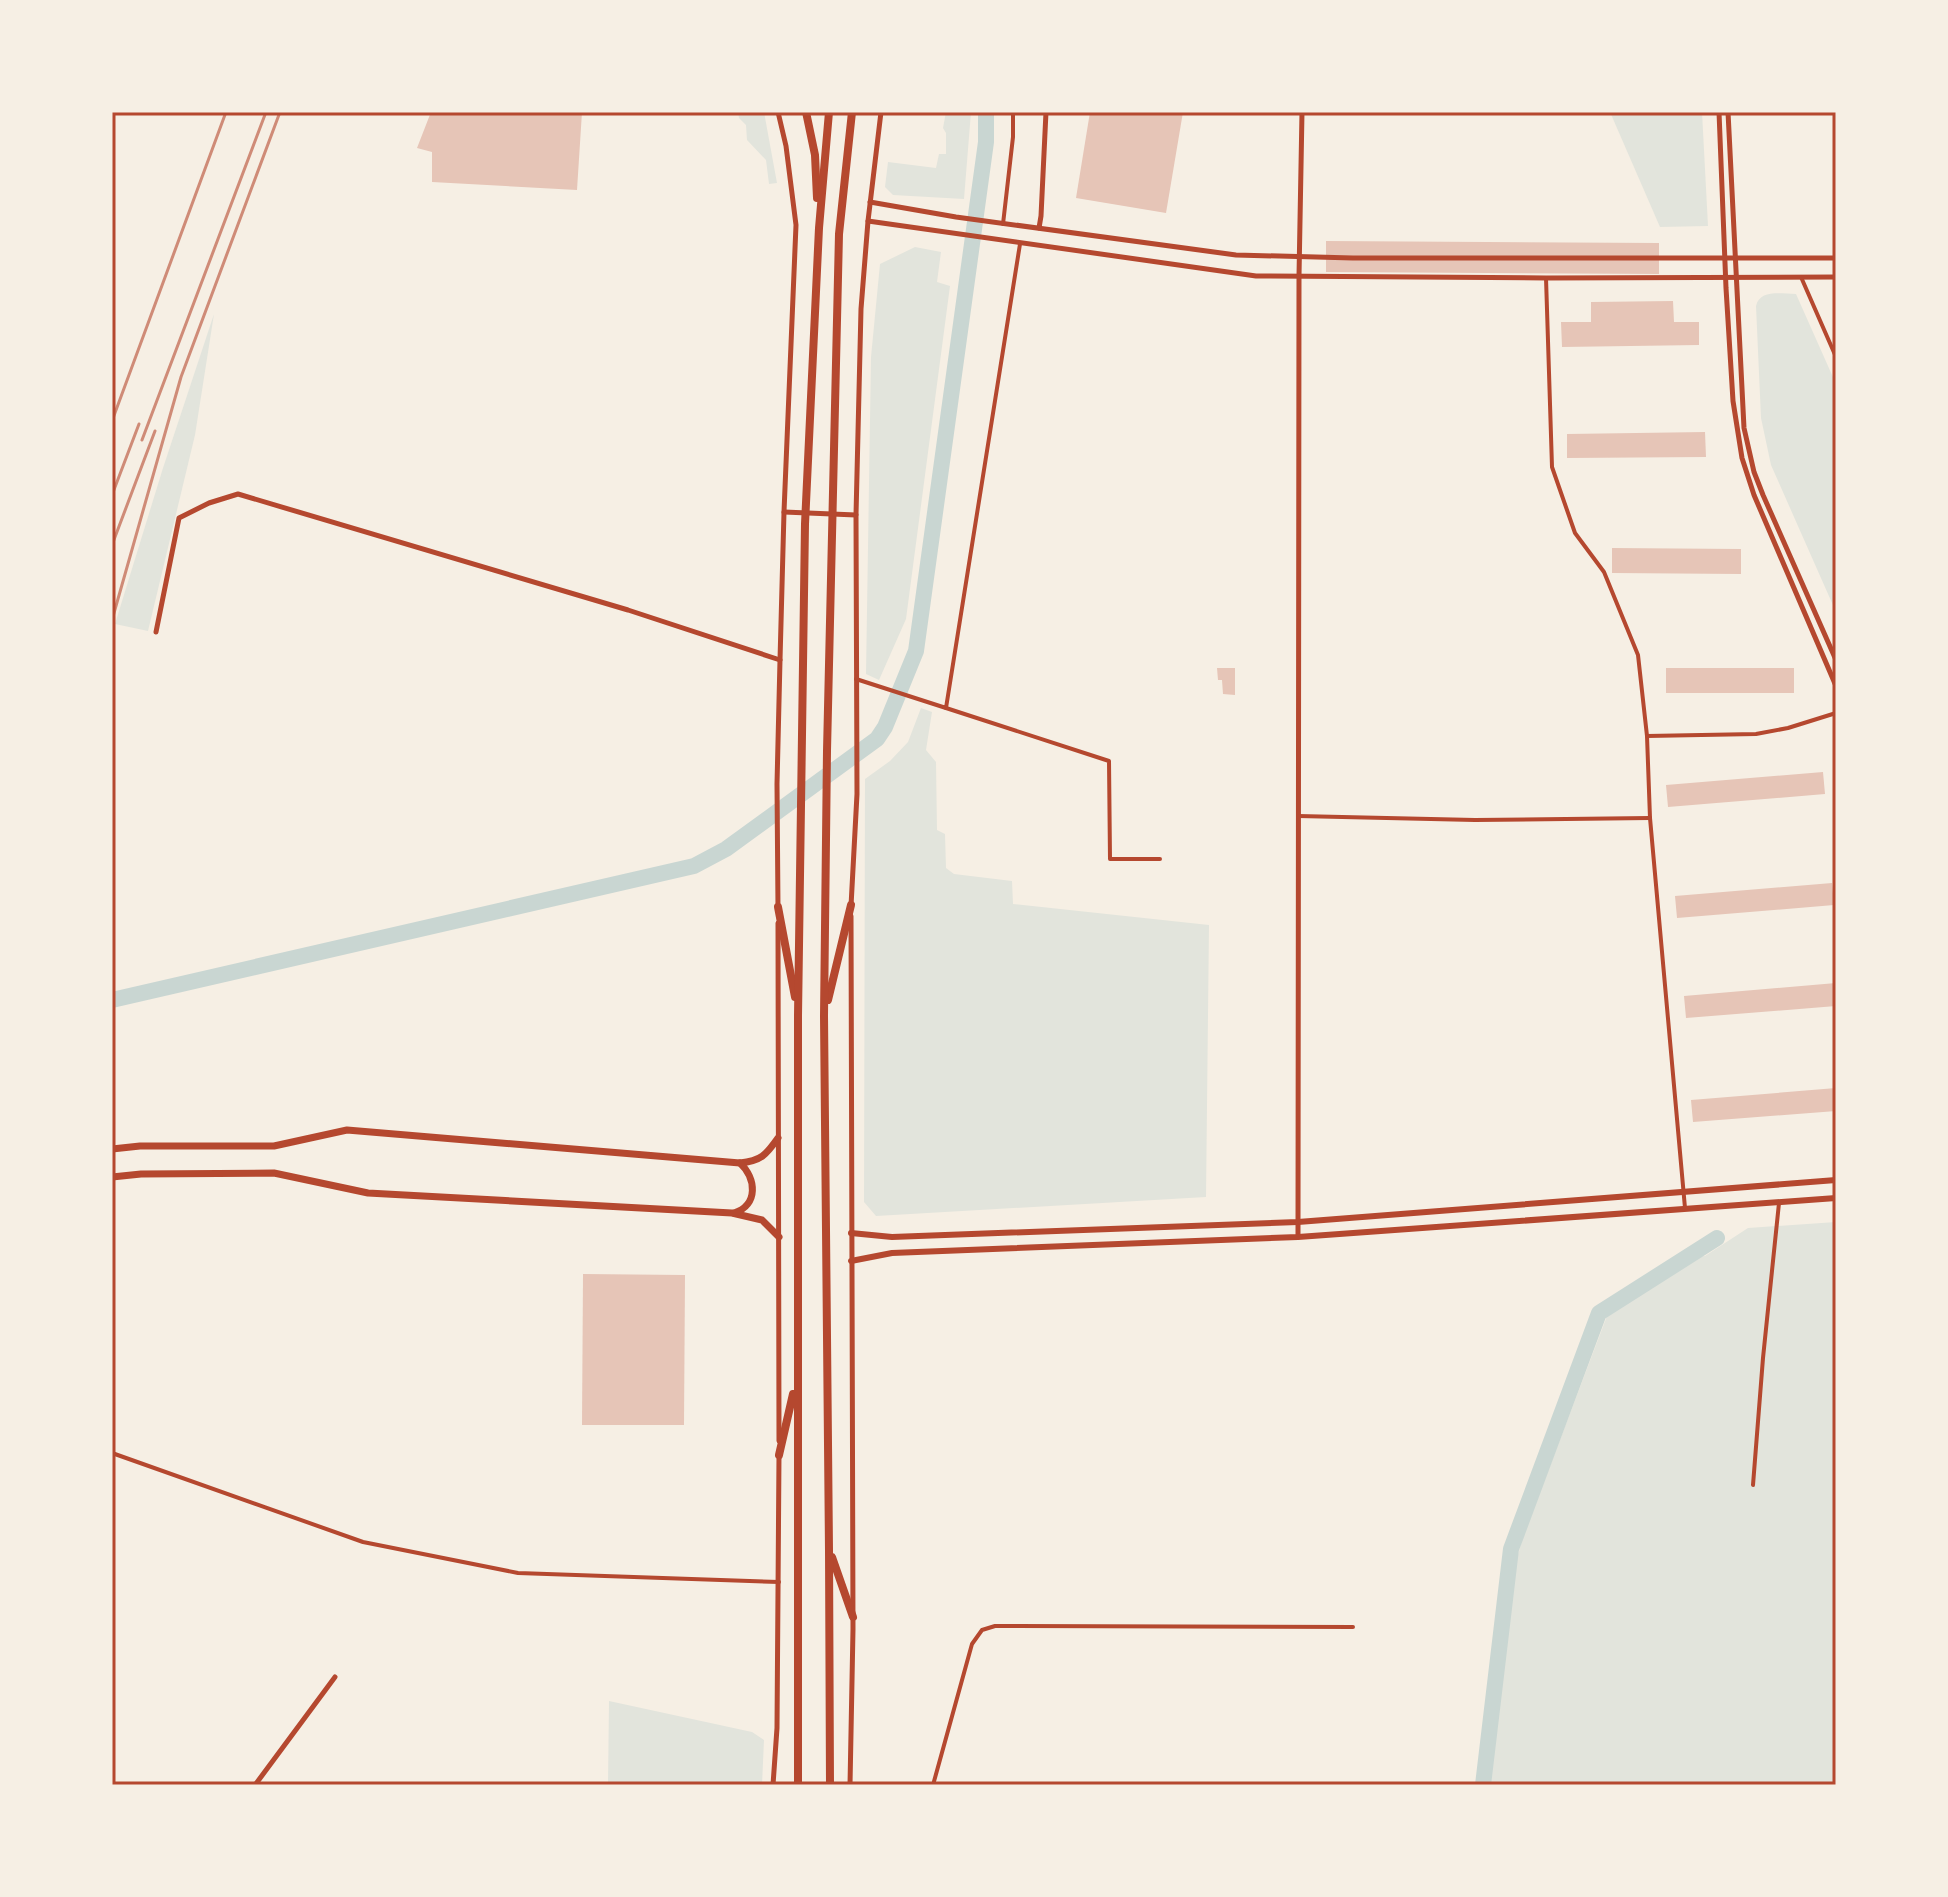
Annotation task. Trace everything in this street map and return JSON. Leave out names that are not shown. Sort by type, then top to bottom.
[{"type":"highway","points":[[806,112],[815,155],[819,228]]},
{"type":"highway","points":[[798,1785],[798,1016],[805,524],[819,228],[829,112]]},
{"type":"highway","points":[[830,1785],[824,1016],[826,809],[839,234],[852,112]]},
{"type":"highway","points":[[824,1016],[851,905]]},
{"type":"highway","points":[[778,907],[798,1016]]},
{"type":"highway","points":[[779,1455],[797,1378]]},
{"type":"highway","points":[[829,1550],[853,1617]]},
{"type":"main road","points":[[112,1149],[140,1146],[274,1146],[347,1130],[740,1163],[759,1159],[778,1138]]},
{"type":"main road","points":[[732,1213],[744,1210],[752,1192],[748,1171],[740,1163]]},
{"type":"main road","points":[[112,1177],[274,1173],[368,1193],[732,1213],[762,1220],[779,1237]]},
{"type":"main road","points":[[851,1233],[892,1237],[1298,1222],[1836,1180]]},
{"type":"main road","points":[[851,1261],[892,1253],[1298,1237],[1836,1198]]},
{"type":"street","points":[[773,1785],[779,1582],[777,784],[796,225],[786,146],[778,112]]},
{"type":"street","points":[[1001,223],[1013,137],[1013,112]]},
{"type":"street","points":[[1039,228],[1046,112]]},
{"type":"street","points":[[1298,1237],[1299,257],[1302,112]]},
{"type":"street","points":[[1719,112],[1733,401],[1742,458],[1754,495],[1836,686]]},
{"type":"street","points":[[1728,112],[1744,428],[1754,472],[1836,660]]},
{"type":"street","points":[[850,1785],[853,1617],[851,905],[857,794],[856,515],[861,309],[879,114]]},
{"type":"street","points":[[870,202],[956,217],[1236,255],[1836,258]]},
{"type":"street","points":[[868,221],[1256,276],[1836,277]]},
{"type":"street","points":[[946,708],[1020,244]]},
{"type":"street","points":[[1801,277],[1836,357]]},
{"type":"street","points":[[1546,278],[1552,467],[1575,533],[1604,572],[1638,655],[1685,1210]]},
{"type":"street","points":[[156,632],[179,518],[209,503],[238,494],[628,610],[780,660]]},
{"type":"street","points":[[784,512],[856,515]]},
{"type":"street","points":[[856,679],[1109,761],[1110,859],[1160,859]]},
{"type":"street","points":[[1647,736],[1756,734],[1836,713]]},
{"type":"street","points":[[1298,816],[1475,820],[1650,818]]},
{"type":"street","points":[[1753,1485],[1779,1203]]},
{"type":"street","points":[[112,1453],[363,1542],[518,1573],[779,1582]]},
{"type":"street","points":[[933,1785],[972,1644],[982,1630],[995,1626],[1353,1627]]},
{"type":"street","points":[[255,1785],[335,1677]]},
{"type":"shaded area","points":[[738,112],[764,112],[777,183],[769,184],[766,160],[747,140],[746,125]]},
{"type":"shaded area","points":[[946,112],[971,112],[964,199],[893,195],[885,187],[888,162],[936,168],[939,154],[946,154],[946,133],[943,128]]},
{"type":"shaded area","points":[[1610,112],[1702,112],[1708,226],[1660,227]]},
{"type":"shaded area","points":[[915,247],[941,252],[937,282],[950,286],[906,619],[879,680],[866,674],[871,357],[880,264]]},
{"type":"shaded area","points":[[1796,294],[1836,384],[1836,612],[1771,465],[1761,418],[1756,306],[1766,295]]},
{"type":"shaded area","points":[[214,314],[195,435],[148,631],[115,624],[163,468]]},
{"type":"shaded area","points":[[921,708],[932,712],[926,750],[936,762],[937,830],[945,834],[946,868],[954,874],[1012,881],[1013,904],[1209,925],[1206,1197],[876,1216],[864,1202],[865,779],[890,761],[908,742]]},
{"type":"shaded area","points":[[1836,1222],[1836,1785],[1488,1785],[1506,1597],[1523,1537],[1607,1316],[1670,1259],[1705,1256],[1748,1228]]},
{"type":"shaded area","points":[[609,1701],[752,1732],[764,1740],[762,1785],[608,1785]]},
{"type":"building","points":[[431,112],[582,112],[577,190],[432,182],[432,152],[417,148]]},
{"type":"building","points":[[1090,112],[1183,112],[1166,213],[1076,198]]},
{"type":"building","points":[[1326,241],[1659,243],[1659,274],[1326,272]]},
{"type":"building","points":[[1673,301],[1674,322],[1699,322],[1699,345],[1562,347],[1561,322],[1591,322],[1591,302]]},
{"type":"building","points":[[1705,432],[1706,457],[1567,458],[1567,434]]},
{"type":"building","points":[[1612,548],[1741,549],[1741,574],[1612,573]]},
{"type":"building","points":[[1217,668],[1235,668],[1235,695],[1223,694]]},
{"type":"building","points":[[1666,668],[1794,668],[1794,693],[1666,693]]},
{"type":"building","points":[[1823,772],[1825,794],[1668,807],[1666,785]]},
{"type":"building","points":[[1832,883],[1834,905],[1677,918],[1675,896]]},
{"type":"building","points":[[1836,983],[1836,1006],[1686,1018],[1684,996]]},
{"type":"building","points":[[1836,1088],[1836,1111],[1693,1122],[1691,1100]]},
{"type":"building","points":[[583,1274],[685,1275],[684,1425],[582,1425]]},
{"type":"waterway","points":[[112,1000],[694,866],[726,849],[877,739],[885,727],[916,651],[986,142],[986,112]]},
{"type":"waterway","points":[[1483,1785],[1511,1549],[1599,1313],[1717,1238]]},
{"type":"railway","points":[[112,421],[226,112]]},
{"type":"railway","points":[[142,440],[266,112]]},
{"type":"railway","points":[[112,620],[181,377],[280,112]]},
{"type":"railway","points":[[112,495],[139,424]]},
{"type":"railway","points":[[112,545],[155,431]]}]
